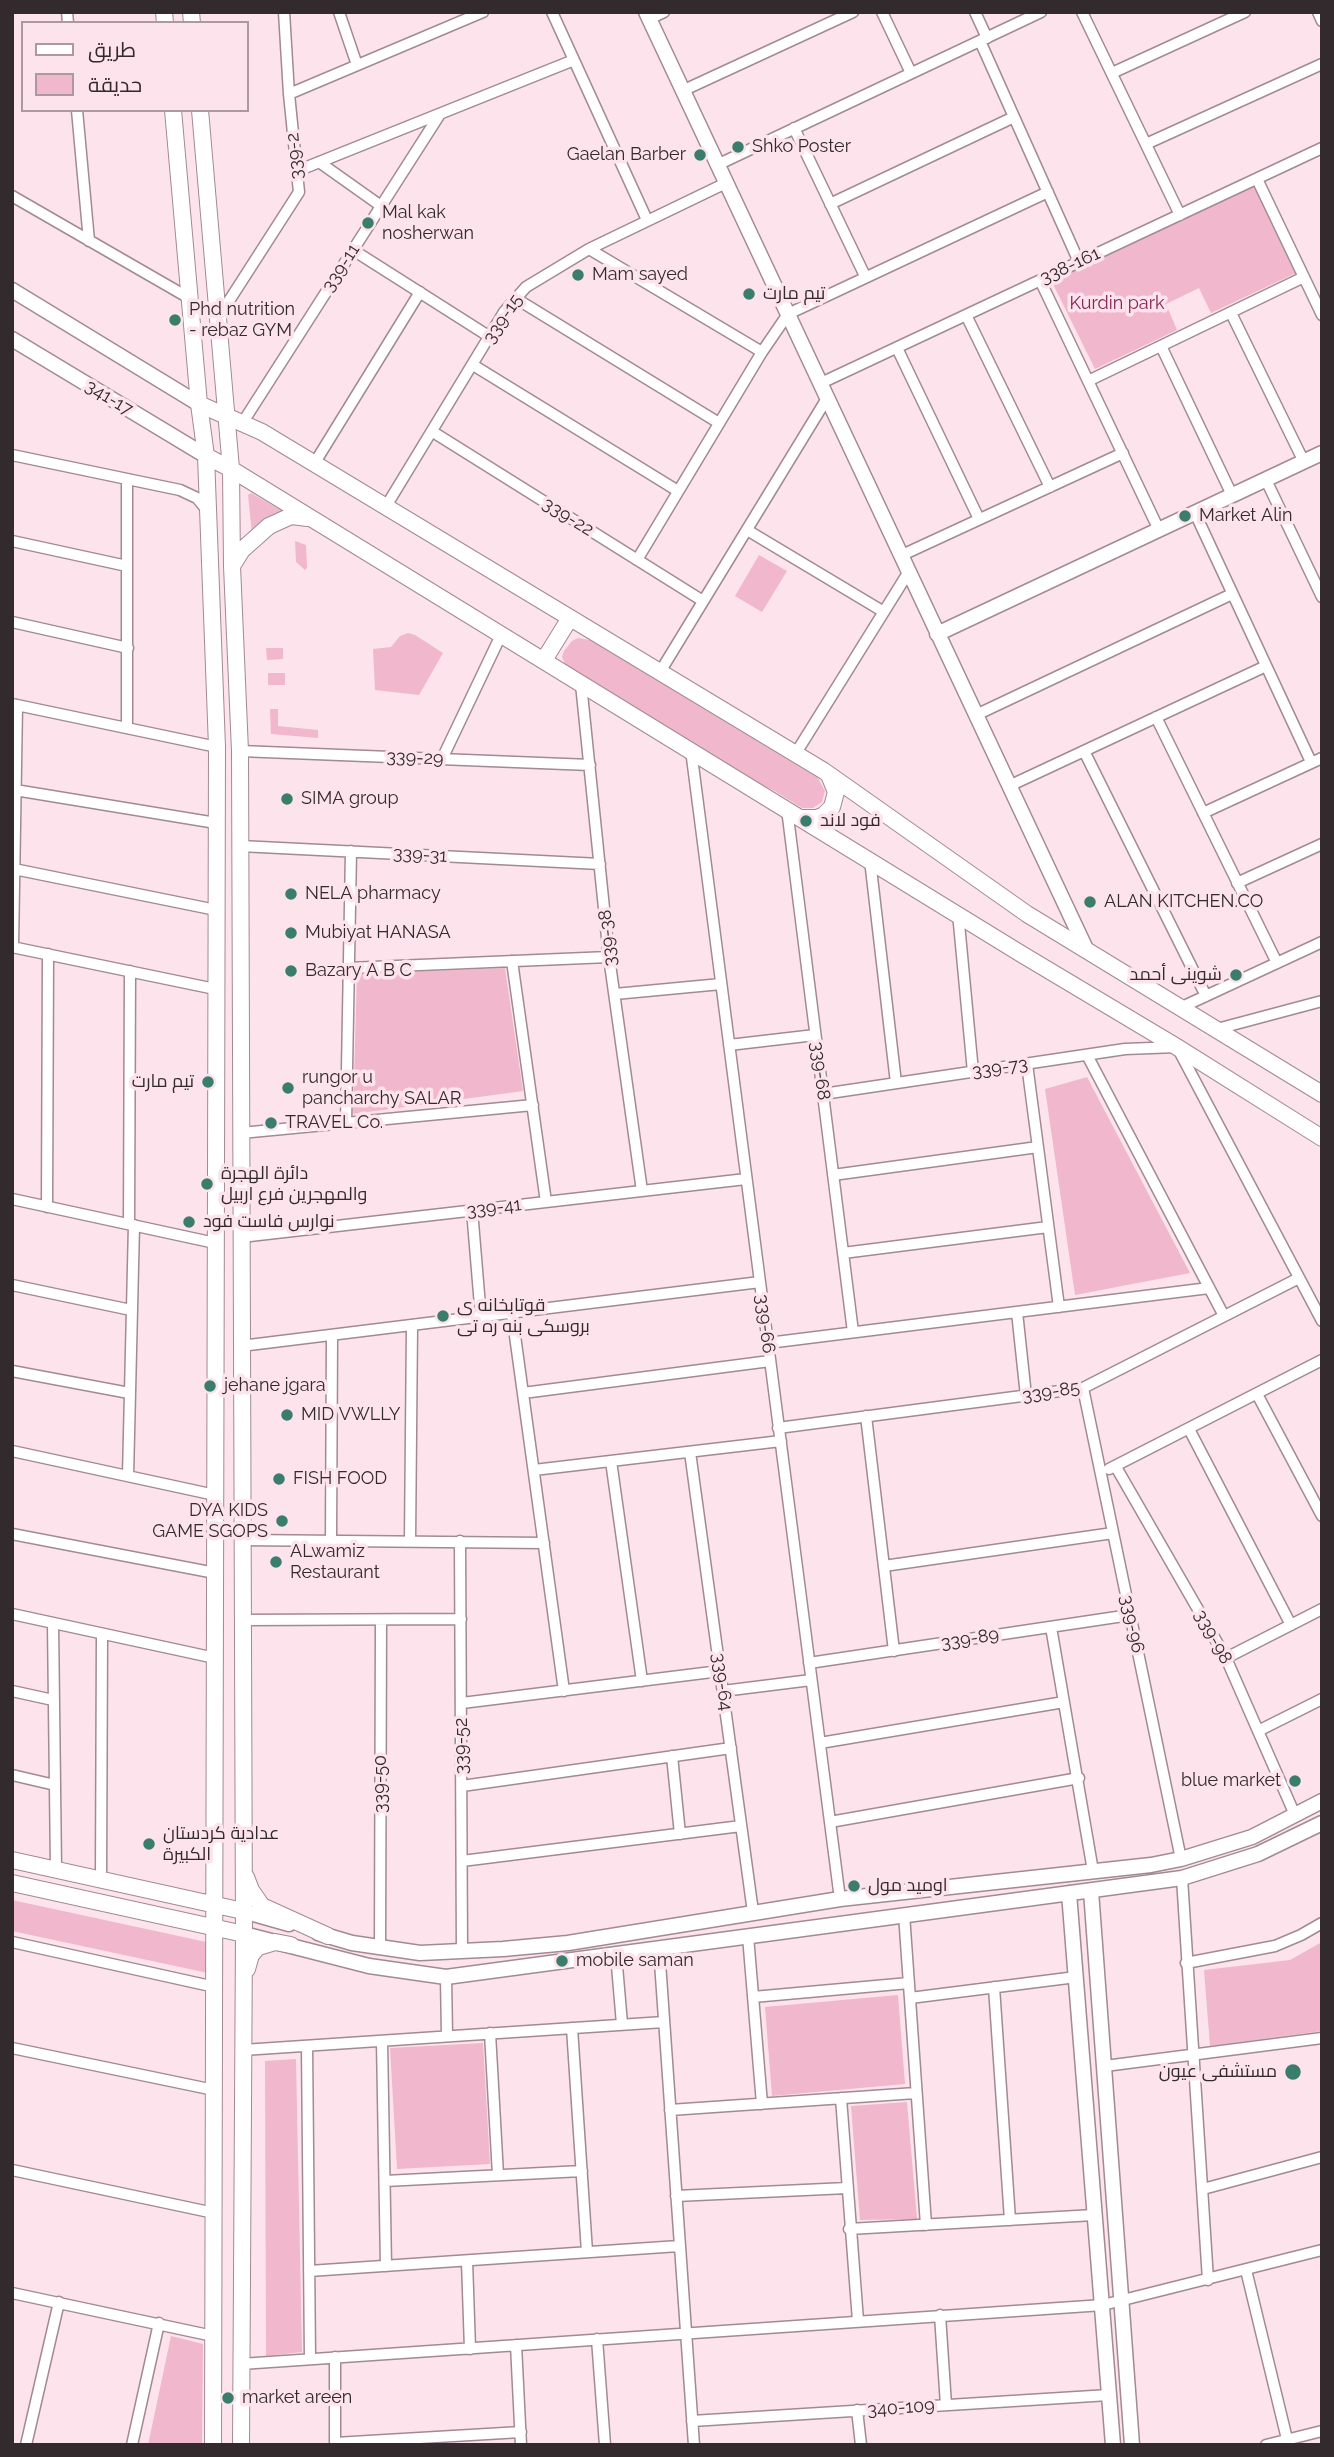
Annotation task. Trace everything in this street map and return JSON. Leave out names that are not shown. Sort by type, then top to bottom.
[{"type":"main road","points":[[173,112],[206,456],[217,747],[213,2445]]},
{"type":"main road","points":[[200,112],[232,469],[232,566],[240,751],[244,1934],[241,2445]]},
{"type":"main road","points":[[199,404],[243,422],[796,753],[1027,914],[1322,1094]]},
{"type":"main road","points":[[206,456],[232,469],[1322,1138]]},
{"type":"main road","points":[[232,566],[242,550],[269,526],[291,516],[312,518]]},
{"type":"main road","points":[[544,660],[570,618]]},
{"type":"main road","points":[[793,813],[817,818],[832,807],[834,784],[823,770]]},
{"type":"main road","points":[[215,1172],[241,1173]]},
{"type":"main road","points":[[215,1420],[242,1420]]},
{"type":"main road","points":[[167,1894],[198,1898],[207,1891],[208,1825],[215,1783]]},
{"type":"main road","points":[[242,1852],[247,1882],[259,1903],[272,1912],[328,1936]]},
{"type":"main road","points":[[12,1860],[243,1911]]},
{"type":"main road","points":[[12,1883],[244,1934]]},
{"type":"main road","points":[[138,1910],[206,1931],[211,1942],[215,1981]]},
{"type":"main road","points":[[243,1995],[248,1964],[254,1951],[270,1943],[292,1945]]},
{"type":"street","name":"339-2","points":[[218,319],[299,192],[284,12]]},
{"type":"street","points":[[339,12],[358,65]]},
{"type":"street","points":[[289,94],[483,12]]},
{"type":"street","points":[[552,12],[647,220]]},
{"type":"street","points":[[664,12],[648,16],[1087,951]]},
{"type":"street","points":[[682,91],[853,12]]},
{"type":"street","points":[[882,12],[911,73]]},
{"type":"street","points":[[975,12],[1014,117],[1079,262]]},
{"type":"street","points":[[717,165],[1041,12]]},
{"type":"street","points":[[1082,12],[1180,215]]},
{"type":"street","points":[[1112,74],[1245,12]]},
{"type":"street","points":[[1318,12],[1322,21]]},
{"type":"street","points":[[297,171],[574,60]]},
{"type":"street","points":[[1146,144],[1322,64]]},
{"type":"street","points":[[77,112],[89,241]]},
{"type":"street","name":"339-11","points":[[243,422],[440,114]]},
{"type":"street","points":[[830,204],[1014,117]]},
{"type":"street","points":[[794,128],[865,276]]},
{"type":"street","name":"338-161","points":[[819,384],[1322,148]]},
{"type":"street","points":[[319,162],[381,206]]},
{"type":"street","points":[[1257,178],[1322,315]]},
{"type":"street","name":"339-15","points":[[385,508],[490,337],[515,298],[526,287],[589,249],[726,183]]},
{"type":"street","points":[[637,560],[762,352],[788,314],[1048,192]]},
{"type":"street","points":[[12,196],[190,298]]},
{"type":"street","points":[[589,249],[762,352]]},
{"type":"street","points":[[353,250],[490,337]]},
{"type":"street","points":[[1088,381],[1304,277]]},
{"type":"street","points":[[1040,280],[1159,530]]},
{"type":"street","points":[[12,290],[199,404]]},
{"type":"street","points":[[314,464],[420,292]]},
{"type":"street","points":[[515,298],[719,423]]},
{"type":"street","points":[[1231,313],[1304,462]]},
{"type":"street","points":[[967,315],[1050,486]]},
{"type":"street","name":"341-17","points":[[12,340],[206,456]]},
{"type":"street","points":[[1161,346],[1232,495]]},
{"type":"street","points":[[897,348],[979,519]]},
{"type":"street","points":[[473,365],[678,491]]},
{"type":"street","points":[[660,672],[826,400]]},
{"type":"street","name":"339-22","points":[[433,432],[703,601]]},
{"type":"street","points":[[900,556],[1123,453]]},
{"type":"street","points":[[937,634],[1322,453]]},
{"type":"street","points":[[12,455],[180,490],[197,498],[206,509]]},
{"type":"street","points":[[127,480],[127,728]]},
{"type":"street","points":[[1266,480],[1322,597]]},
{"type":"street","points":[[1195,513],[1266,666],[1317,760],[1203,813]]},
{"type":"street","points":[[747,530],[884,612]]},
{"type":"street","points":[[12,541],[127,566]]},
{"type":"street","points":[[796,753],[908,573]]},
{"type":"street","points":[[976,715],[1232,594]]},
{"type":"street","points":[[12,622],[128,648]]},
{"type":"street","points":[[442,759],[501,635]]},
{"type":"street","points":[[1009,786],[1266,666]]},
{"type":"street","name":"339-38","points":[[581,684],[609,957],[642,1191]]},
{"type":"street","points":[[215,989],[12,947],[15,704],[217,747]]},
{"type":"street","points":[[1156,717],[1277,963]]},
{"type":"street","name":"339-66","points":[[691,750],[840,1899]]},
{"type":"street","name":"339-29","points":[[240,751],[590,765]]},
{"type":"street","points":[[1084,751],[1206,996]]},
{"type":"street","points":[[15,790],[216,823]]},
{"type":"street","name":"339-68","points":[[793,813],[815,1035],[853,1332]]},
{"type":"street","points":[[1237,883],[1322,844]]},
{"type":"street","name":"339-31","points":[[240,846],[600,864]]},
{"type":"street","points":[[346,1123],[351,851]]},
{"type":"street","points":[[870,860],[896,1083]]},
{"type":"street","points":[[14,869],[216,910]]},
{"type":"street","points":[[958,913],[973,1072]]},
{"type":"street","points":[[1182,1007],[1322,942]]},
{"type":"street","points":[[47,1207],[48,954]]},
{"type":"street","points":[[349,968],[609,957]]},
{"type":"street","points":[[512,961],[546,1202]]},
{"type":"street","points":[[128,1476],[132,1225],[130,971]]},
{"type":"street","points":[[615,995],[721,984]]},
{"type":"street","points":[[1217,1029],[1322,1001]]},
{"type":"street","points":[[729,1045],[815,1035]]},
{"type":"street","points":[[1177,1047],[1322,1321]]},
{"type":"street","name":"339-73","points":[[823,1094],[1125,1049],[1177,1047]]},
{"type":"street","points":[[1087,1055],[1224,1316]]},
{"type":"street","points":[[1027,1064],[1059,1307]]},
{"type":"street","points":[[241,1133],[533,1105]]},
{"type":"street","points":[[833,1175],[1038,1147]]},
{"type":"street","name":"339-41","points":[[241,1237],[746,1178]]},
{"type":"street","points":[[12,1199],[215,1243]]},
{"type":"street","points":[[472,1210],[481,1318]]},
{"type":"street","points":[[843,1253],[1048,1227]]},
{"type":"street","name":"339-85","points":[[778,1428],[1083,1388],[1299,1278]]},
{"type":"street","points":[[241,1346],[760,1282]]},
{"type":"street","points":[[12,1285],[131,1310]]},
{"type":"street","points":[[768,1343],[1209,1288]]},
{"type":"street","points":[[1017,1312],[1027,1395]]},
{"type":"street","points":[[512,1314],[564,1691]]},
{"type":"street","points":[[410,1541],[412,1326]]},
{"type":"street","points":[[331,1540],[332,1336]]},
{"type":"street","points":[[1100,1471],[1116,1467],[1322,1360]]},
{"type":"street","points":[[523,1393],[770,1361]]},
{"type":"street","points":[[12,1371],[129,1393]]},
{"type":"street","name":"339-96","points":[[1083,1388],[1181,1859]]},
{"type":"street","points":[[1257,1394],[1322,1516]]},
{"type":"street","points":[[866,1416],[894,1651]]},
{"type":"street","points":[[1189,1429],[1291,1625]]},
{"type":"street","points":[[534,1470],[780,1441]]},
{"type":"street","points":[[12,1451],[215,1494]]},
{"type":"street","name":"339-64","points":[[690,1452],[753,1913]]},
{"type":"street","points":[[611,1461],[642,1681]]},
{"type":"street","name":"339-98","points":[[1116,1467],[1226,1658],[1295,1815]]},
{"type":"street","points":[[884,1566],[1113,1533]]},
{"type":"street","points":[[12,1534],[215,1573]]},
{"type":"street","points":[[242,1540],[544,1543]]},
{"type":"street","name":"339-52","points":[[460,1541],[462,1952]]},
{"type":"street","points":[[1226,1658],[1322,1609]]},
{"type":"street","points":[[12,1615],[215,1658]]},
{"type":"street","name":"339-89","points":[[809,1663],[1130,1615]]},
{"type":"street","points":[[242,1620],[461,1619]]},
{"type":"street","name":"339-50","points":[[380,1948],[381,1620]]},
{"type":"street","points":[[53,1623],[56,1869]]},
{"type":"street","points":[[1051,1627],[1093,1871]]},
{"type":"street","points":[[101,1879],[102,1634]]},
{"type":"street","points":[[462,1703],[720,1671]]},
{"type":"street","points":[[723,1691],[811,1680]]},
{"type":"street","points":[[12,1691],[53,1700]]},
{"type":"street","points":[[1258,1731],[1322,1699]]},
{"type":"street","points":[[820,1743],[1065,1702]]},
{"type":"street","points":[[462,1786],[731,1748]]},
{"type":"street","points":[[672,1756],[680,1834]]},
{"type":"street","points":[[12,1775],[55,1785]]},
{"type":"street","points":[[830,1822],[1079,1778]]},
{"type":"street","points":[[243,1911],[352,1943],[420,1953],[462,1952],[568,1942],[840,1899],[1151,1865],[1181,1859],[1252,1837],[1322,1801]]},
{"type":"street","points":[[244,1934],[369,1966],[446,1977],[1182,1878],[1258,1854],[1322,1823]]},
{"type":"street","points":[[462,1861],[741,1826]]},
{"type":"street","points":[[1182,1878],[1208,2280]]},
{"type":"street","points":[[958,1888],[960,1906]]},
{"type":"street","points":[[1091,1891],[1132,2445]]},
{"type":"street","points":[[1069,1894],[1113,2445]]},
{"type":"street","points":[[904,1914],[926,2225]]},
{"type":"street","points":[[1186,1963],[1275,1946],[1301,1936],[1322,1923]]},
{"type":"street","points":[[748,1936],[762,2104]]},
{"type":"street","points":[[12,1942],[215,1981]]},
{"type":"street","points":[[659,1948],[694,2445]]},
{"type":"street","points":[[616,1954],[622,2024]]},
{"type":"street","points":[[446,1977],[447,2036]]},
{"type":"street","points":[[910,1998],[1076,1977]]},
{"type":"street","points":[[753,1997],[909,1983]]},
{"type":"street","points":[[994,1987],[1010,2220]]},
{"type":"street","points":[[243,2050],[664,2022]]},
{"type":"street","points":[[572,2028],[587,2252]]},
{"type":"street","points":[[490,2033],[498,2175]]},
{"type":"street","points":[[1105,2066],[1322,2038]]},
{"type":"street","points":[[382,2040],[386,2266]]},
{"type":"street","points":[[307,2046],[310,2359]]},
{"type":"street","points":[[12,2048],[214,2090]]},
{"type":"street","points":[[670,2110],[916,2093]]},
{"type":"street","points":[[841,2098],[858,2321]]},
{"type":"street","points":[[1203,2189],[1322,2157]]},
{"type":"street","points":[[12,2170],[214,2213]]},
{"type":"street","points":[[385,2181],[582,2171]]},
{"type":"street","points":[[676,2196],[847,2188]]},
{"type":"street","points":[[849,2229],[1094,2215]]},
{"type":"street","points":[[309,2271],[679,2245]]},
{"type":"street","points":[[241,2364],[1102,2305],[1322,2250]]},
{"type":"street","points":[[467,2261],[470,2349]]},
{"type":"street","points":[[1246,2270],[1287,2440]]},
{"type":"street","points":[[12,2293],[213,2336]]},
{"type":"street","points":[[26,2445],[59,2302]]},
{"type":"street","points":[[940,2315],[946,2405]]},
{"type":"street","points":[[132,2445],[159,2323]]},
{"type":"street","points":[[597,2339],[605,2445]]},
{"type":"street","points":[[516,2345],[522,2445]]},
{"type":"street","points":[[335,2357],[335,2444],[521,2432]]},
{"type":"street","name":"340-109","points":[[692,2421],[1110,2395]]},
{"type":"street","points":[[857,2410],[861,2445]]},
{"type":"street","points":[[1266,2445],[1322,2431]]},
{"type":"green space","name":"Kurdin park","points":[[1254,186],[1296,273],[1211,313],[1199,288],[1166,304],[1177,330],[1095,369],[1052,282]]},
{"type":"green space","points":[[251,493],[284,512],[252,534],[248,495]]},
{"type":"green space","points":[[295,541],[306,545],[305,570],[296,562]]},
{"type":"green space","points":[[759,555],[787,571],[762,612],[735,596]]},
{"type":"green space","points":[[408,633],[443,653],[419,695],[375,690],[373,649],[391,647],[400,636]]},
{"type":"green space","points":[[578,638],[590,640],[818,778],[825,791],[822,802],[813,808],[802,808],[773,790],[745,778],[567,669],[562,657],[564,651]]},
{"type":"green space","points":[[266,648],[283,648],[283,659],[267,660]]},
{"type":"green space","points":[[268,673],[285,673],[285,685],[268,685]]},
{"type":"green space","points":[[270,709],[278,709],[278,726],[318,730],[318,738],[271,734]]},
{"type":"green space","points":[[505,968],[523,1091],[353,1114],[357,974]]},
{"type":"green space","points":[[1087,1077],[1190,1273],[1075,1295],[1045,1089]]},
{"type":"green space","points":[[12,1900],[211,1943],[208,1973],[12,1931]]},
{"type":"green space","points":[[1322,1942],[1322,2031],[1210,2046],[1204,1970],[1290,1960]]},
{"type":"green space","points":[[898,1995],[905,2084],[772,2096],[765,2007]]},
{"type":"green space","points":[[483,2043],[490,2164],[397,2169],[390,2048]]},
{"type":"green space","points":[[296,2059],[302,2352],[266,2356],[265,2061]]},
{"type":"green space","points":[[907,2102],[917,2219],[860,2220],[851,2106]]},
{"type":"green space","points":[[171,2336],[203,2344],[202,2445],[148,2445]]},
{"type":"place","name":"Shko Poster","points":[[738,147]]},
{"type":"place","name":"Gaelan Barber","points":[[700,155]]},
{"type":"place","name":"Mal kak nosherwan","points":[[368,223]]},
{"type":"place","name":"Mam sayed","points":[[578,275]]},
{"type":"place","name":"تيم مارت","points":[[749,294]]},
{"type":"place","name":"Phd nutrition - rebaz GYM","points":[[175,320]]},
{"type":"place","name":"Market Alin","points":[[1185,516]]},
{"type":"place","name":"SIMA group","points":[[287,799]]},
{"type":"place","name":"فود لاند","points":[[806,821]]},
{"type":"place","name":"NELA pharmacy","points":[[291,894]]},
{"type":"place","name":"ALAN KITCHEN.CO","points":[[1090,902]]},
{"type":"place","name":"Mubiyat HANASA","points":[[291,933]]},
{"type":"place","name":"Bazary A B C","points":[[291,971]]},
{"type":"place","name":"شوینی أحمد","points":[[1236,975]]},
{"type":"place","name":"تیم مارت","points":[[208,1082]]},
{"type":"place","name":"rungor u pancharchy SALAR","points":[[288,1088]]},
{"type":"place","name":"TRAVEL Co.","points":[[271,1123]]},
{"type":"place","name":"دائرة الهجرة والمهجرين فرع اربيل","points":[[207,1184]]},
{"type":"place","name":"نوارس فاست فود","points":[[189,1222]]},
{"type":"place","name":"قوتابخانه ى بروسكى بنه ره تى","points":[[443,1316]]},
{"type":"place","name":"jehane jgara","points":[[210,1386]]},
{"type":"place","name":"MID VWLLY","points":[[287,1415]]},
{"type":"place","name":"FISH FOOD","points":[[279,1479]]},
{"type":"place","name":"DYA KIDS GAME SGOPS","points":[[282,1521]]},
{"type":"place","name":"ALwamiz Restaurant","points":[[276,1562]]},
{"type":"place","name":"blue market","points":[[1295,1781]]},
{"type":"place","name":"عدادية كردستان الكبيرة","points":[[149,1844]]},
{"type":"place","name":"اوميد مول","points":[[854,1886]]},
{"type":"place","name":"mobile saman","points":[[562,1961]]},
{"type":"place","name":"مستشفى عيون","points":[[1293,2072]]},
{"type":"place","name":"market areen","points":[[228,2398]]}]
